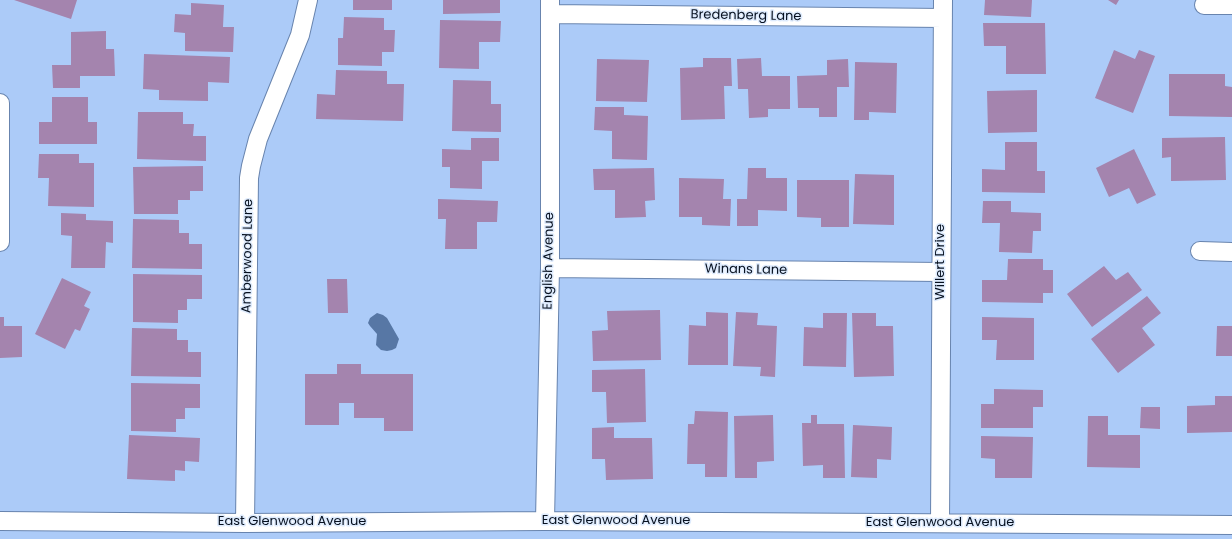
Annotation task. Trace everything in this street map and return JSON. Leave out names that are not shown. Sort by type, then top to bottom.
[{"type":"street","name":"Amberwood Lane","points":[[245,523],[249,178],[258,139],[300,35],[308,0]]},
{"type":"street","name":"Willert Drive","points":[[940,523],[943,0]]},
{"type":"street","points":[[1204,4],[1232,5]]},
{"type":"street","name":"Bredenberg Lane","points":[[550,7],[943,18]]},
{"type":"street","name":"English Avenue","points":[[545,521],[550,268],[550,7]]},
{"type":"street","points":[[0,103],[0,242]]},
{"type":"street","points":[[1200,252],[1232,252]]},
{"type":"street","name":"Winans Lane","points":[[550,268],[941,272]]},
{"type":"street","name":"East Glenwood Avenue","points":[[0,521],[245,523],[545,521],[1232,525]]},
{"type":"water","points":[[377,313],[387,318],[399,339],[396,348],[392,350],[381,350],[376,345],[377,334],[368,323],[370,318]]},
{"type":"building","points":[[14,0],[77,0],[71,19]]},
{"type":"building","points":[[353,0],[392,0],[392,10],[353,10]]},
{"type":"building","points":[[443,0],[500,0],[500,13],[443,14]]},
{"type":"building","points":[[985,0],[1032,0],[1031,17],[984,15]]},
{"type":"building","points":[[1108,0],[1119,0],[1116,5]]},
{"type":"building","points":[[191,3],[224,5],[223,27],[234,27],[233,52],[185,51],[185,33],[174,32],[175,14],[191,15]]},
{"type":"building","points":[[344,17],[384,18],[384,30],[395,30],[394,52],[382,52],[382,66],[338,65],[338,38],[343,38]]},
{"type":"building","points":[[440,20],[501,21],[500,42],[479,42],[479,69],[439,68]]},
{"type":"building","points":[[983,23],[1045,23],[1046,74],[1006,74],[1006,46],[984,46]]},
{"type":"building","points":[[106,31],[106,49],[114,49],[115,76],[80,76],[80,88],[53,88],[52,65],[71,65],[71,32]]},
{"type":"building","points":[[1114,50],[1135,59],[1139,50],[1155,56],[1133,113],[1095,98]]},
{"type":"building","points":[[144,54],[230,57],[229,83],[208,82],[208,101],[159,100],[159,90],[143,89]]},
{"type":"building","points":[[703,58],[731,58],[732,86],[724,86],[725,119],[681,120],[680,68],[703,67]]},
{"type":"building","points":[[761,58],[762,76],[790,76],[790,109],[768,109],[768,117],[749,118],[748,89],[738,89],[737,59]]},
{"type":"building","points":[[597,59],[649,60],[647,102],[596,101]]},
{"type":"building","points":[[848,59],[849,87],[837,87],[837,117],[819,117],[819,108],[798,108],[797,76],[827,75],[827,60]]},
{"type":"building","points":[[855,62],[897,63],[896,113],[869,112],[869,120],[854,120]]},
{"type":"building","points":[[336,70],[387,71],[387,84],[404,84],[403,121],[316,119],[317,94],[335,95]]},
{"type":"building","points":[[1169,74],[1225,74],[1225,86],[1232,87],[1232,117],[1169,116]]},
{"type":"building","points":[[453,80],[491,81],[491,104],[501,104],[501,132],[452,131]]},
{"type":"building","points":[[1037,90],[1037,132],[988,133],[987,91]]},
{"type":"building","points":[[52,97],[88,97],[88,122],[97,122],[97,144],[39,144],[39,122],[52,122]]},
{"type":"building","points":[[595,107],[624,107],[624,115],[648,116],[647,160],[612,159],[612,131],[594,130]]},
{"type":"building","points":[[138,112],[183,112],[183,124],[194,124],[193,136],[206,136],[206,161],[137,159]]},
{"type":"building","points":[[1225,137],[1226,180],[1171,181],[1171,157],[1162,158],[1162,138]]},
{"type":"building","points":[[471,138],[499,138],[499,161],[482,161],[482,189],[450,188],[450,167],[442,167],[442,149],[471,150]]},
{"type":"building","points":[[1005,142],[1037,142],[1037,171],[1045,171],[1045,193],[982,192],[982,169],[1005,170]]},
{"type":"building","points":[[1134,149],[1156,195],[1137,204],[1129,188],[1109,197],[1096,168]]},
{"type":"building","points":[[39,154],[79,154],[79,163],[94,163],[94,207],[48,206],[49,178],[38,178]]},
{"type":"building","points":[[203,166],[203,191],[190,191],[190,200],[178,200],[178,214],[134,214],[133,167]]},
{"type":"building","points":[[654,168],[655,200],[645,201],[646,217],[615,218],[615,190],[594,190],[593,169]]},
{"type":"building","points":[[748,168],[766,168],[766,178],[787,178],[787,211],[758,210],[758,226],[737,226],[737,199],[747,199]]},
{"type":"building","points":[[855,174],[894,175],[894,225],[853,224]]},
{"type":"building","points":[[679,178],[724,179],[723,199],[731,199],[730,226],[702,225],[702,217],[679,217]]},
{"type":"building","points":[[797,180],[849,180],[849,227],[821,227],[821,218],[797,217]]},
{"type":"building","points":[[438,199],[498,201],[497,222],[477,222],[477,249],[445,249],[446,219],[438,219]]},
{"type":"building","points":[[983,201],[1011,201],[1011,212],[1041,213],[1041,231],[1033,231],[1032,253],[999,252],[1000,223],[982,223]]},
{"type":"building","points":[[61,213],[86,214],[86,220],[113,221],[113,243],[106,242],[105,268],[71,268],[72,236],[61,235]]},
{"type":"building","points":[[133,219],[179,220],[179,233],[189,233],[189,244],[202,244],[202,269],[132,268]]},
{"type":"building","points":[[1008,259],[1043,259],[1043,270],[1053,270],[1053,293],[1043,293],[1043,303],[982,302],[982,280],[1007,280]]},
{"type":"building","points":[[1104,266],[1116,280],[1128,272],[1142,290],[1092,327],[1067,294]]},
{"type":"building","points":[[133,274],[202,275],[202,299],[187,299],[187,310],[178,310],[178,323],[133,322]]},
{"type":"building","points":[[62,278],[91,292],[84,306],[90,309],[80,331],[75,329],[65,349],[35,334]]},
{"type":"building","points":[[327,279],[347,279],[348,313],[328,313]]},
{"type":"building","points":[[1147,296],[1161,313],[1142,328],[1155,345],[1118,373],[1091,339]]},
{"type":"building","points":[[660,310],[661,360],[593,361],[592,331],[608,330],[607,311]]},
{"type":"building","points":[[706,312],[728,313],[728,365],[688,365],[689,325],[706,326]]},
{"type":"building","points":[[736,312],[758,313],[757,325],[777,326],[775,377],[760,376],[761,367],[733,366]]},
{"type":"building","points":[[823,313],[847,313],[846,367],[803,366],[804,327],[823,328]]},
{"type":"building","points":[[852,313],[876,313],[876,326],[893,326],[894,376],[854,377]]},
{"type":"building","points":[[0,317],[4,317],[4,326],[22,326],[22,357],[0,358]]},
{"type":"building","points":[[982,317],[1034,318],[1034,360],[996,360],[997,340],[982,340]]},
{"type":"building","points":[[1217,326],[1232,326],[1232,356],[1216,356]]},
{"type":"building","points":[[132,328],[177,329],[177,340],[188,340],[188,352],[201,352],[201,377],[131,376]]},
{"type":"building","points":[[337,364],[361,364],[361,374],[413,374],[413,431],[384,431],[384,418],[354,418],[354,403],[339,403],[339,425],[305,425],[305,374],[337,374]]},
{"type":"building","points":[[645,369],[646,422],[607,423],[606,392],[592,392],[592,370]]},
{"type":"building","points":[[131,383],[200,384],[200,408],[185,408],[185,419],[176,419],[176,432],[131,431]]},
{"type":"building","points":[[994,389],[1043,390],[1043,407],[1033,407],[1033,428],[981,428],[981,404],[994,404]]},
{"type":"building","points":[[1215,396],[1232,396],[1232,432],[1187,433],[1187,406],[1215,405]]},
{"type":"building","points":[[1141,407],[1160,407],[1160,429],[1140,428]]},
{"type":"building","points":[[695,411],[728,412],[727,477],[705,477],[705,464],[687,464],[688,424],[694,424]]},
{"type":"building","points":[[773,415],[774,461],[757,462],[757,478],[735,478],[734,416]]},
{"type":"building","points":[[811,415],[817,415],[817,424],[844,424],[845,478],[823,478],[823,465],[803,466],[802,423],[811,423]]},
{"type":"building","points":[[1088,416],[1108,416],[1108,435],[1140,435],[1140,468],[1087,467]]},
{"type":"building","points":[[853,425],[892,427],[891,460],[877,459],[877,478],[851,477]]},
{"type":"building","points":[[614,427],[614,438],[652,438],[653,479],[606,480],[605,459],[592,459],[592,428]]},
{"type":"building","points":[[129,435],[200,438],[199,462],[185,461],[185,471],[175,470],[175,481],[127,479]]},
{"type":"building","points":[[981,436],[1033,437],[1032,478],[995,478],[995,459],[981,458]]}]
